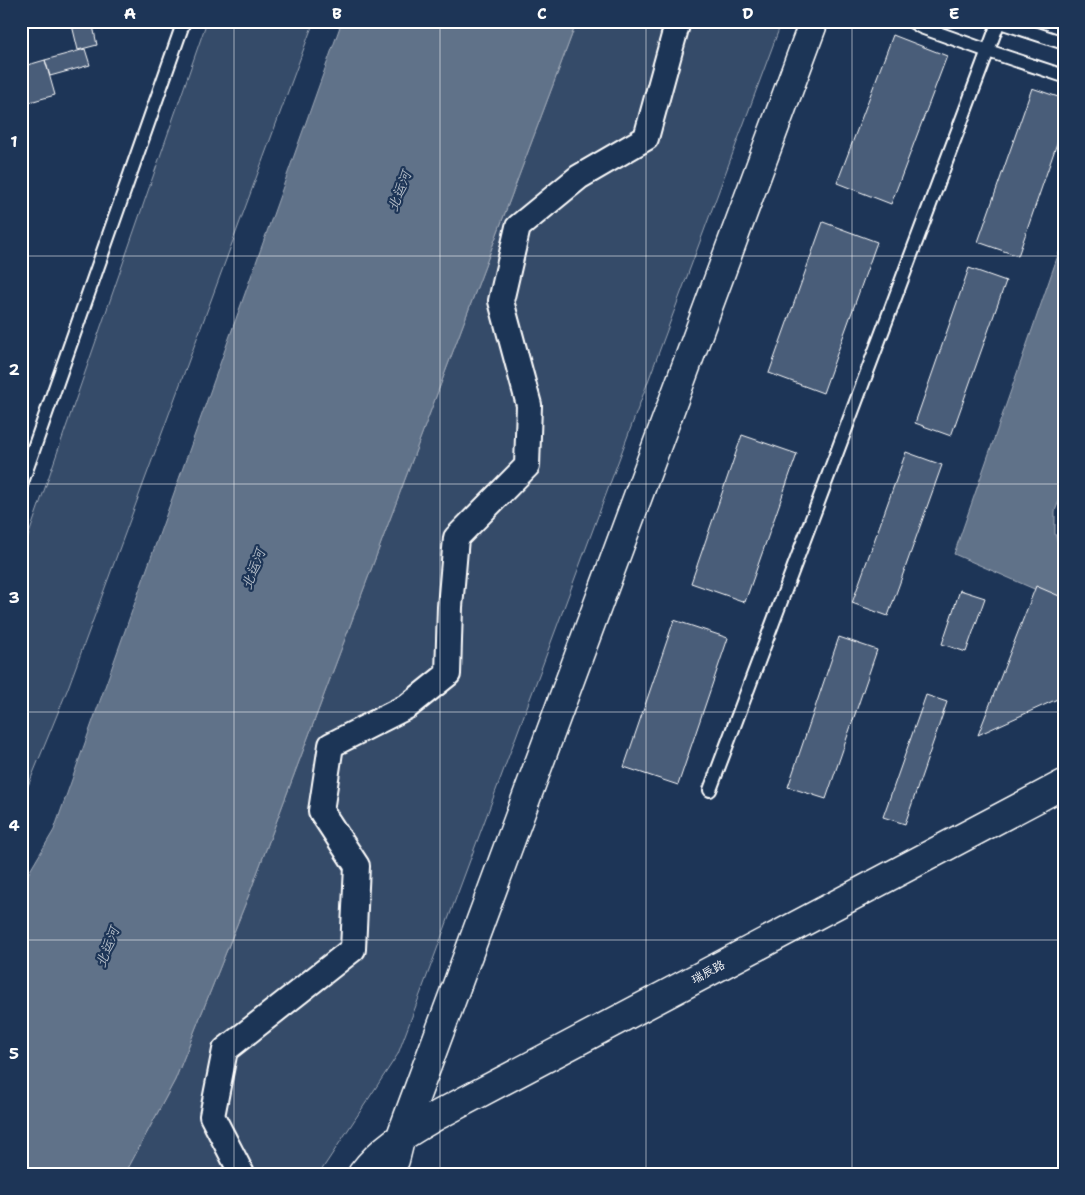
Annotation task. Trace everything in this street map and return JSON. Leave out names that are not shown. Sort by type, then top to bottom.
[{"type":"street","points":[[242,1174],[212,1116],[225,1050],[353,949],[357,866],[321,811],[331,745],[408,706],[448,674],[450,607],[456,538],[527,466],[529,405],[501,300],[518,226],[579,177],[646,138],[678,21]]},
{"type":"street","points":[[392,1157],[814,21]]},
{"type":"street","name":"瑞辰路","points":[[392,1157],[438,1114],[1064,784]]},
{"type":"street","name":"瑞辰路","points":[[362,1174],[381,1152],[392,1157],[412,1149],[1064,801]]},
{"type":"lane","points":[[21,485],[184,21]]},
{"type":"lane","points":[[911,21],[921,27],[988,52],[1064,76]]},
{"type":"lane","points":[[710,790],[988,52],[998,21],[1064,43]]},
{"type":"shaded area","points":[[207,21],[314,21],[68,688],[21,803],[21,557]]},
{"type":"shaded area","points":[[577,21],[782,21],[398,1054],[319,1174],[125,1174],[175,1080],[250,892]]},
{"type":"water","name":"北运河","points":[[342,21],[577,21],[250,892],[175,1080],[125,1174],[21,1174],[21,886],[54,830]]},
{"type":"water","points":[[1064,238],[1064,488],[1055,511],[1055,534],[1064,560],[1064,602],[954,554]]},
{"type":"building","points":[[71,21],[92,21],[97,45],[78,50]]},
{"type":"building","points":[[893,35],[947,56],[891,204],[837,183]]},
{"type":"building","points":[[85,49],[90,65],[50,76],[45,60]]},
{"type":"building","points":[[45,60],[55,95],[30,102],[21,67]]},
{"type":"building","points":[[1032,88],[1064,99],[1064,123],[1018,256],[978,242]]},
{"type":"building","points":[[823,222],[877,242],[823,393],[769,373]]},
{"type":"building","points":[[969,268],[1006,281],[951,436],[915,423]]},
{"type":"building","points":[[742,435],[797,454],[745,602],[691,583]]},
{"type":"building","points":[[906,452],[942,465],[888,616],[852,603]]},
{"type":"building","points":[[1036,586],[1064,598],[1064,696],[978,735]]},
{"type":"building","points":[[960,590],[985,598],[966,652],[942,644]]},
{"type":"building","points":[[674,620],[728,638],[678,785],[624,767]]},
{"type":"building","points":[[839,637],[877,650],[826,799],[788,787]]},
{"type":"building","points":[[926,695],[947,702],[905,824],[883,817]]}]
